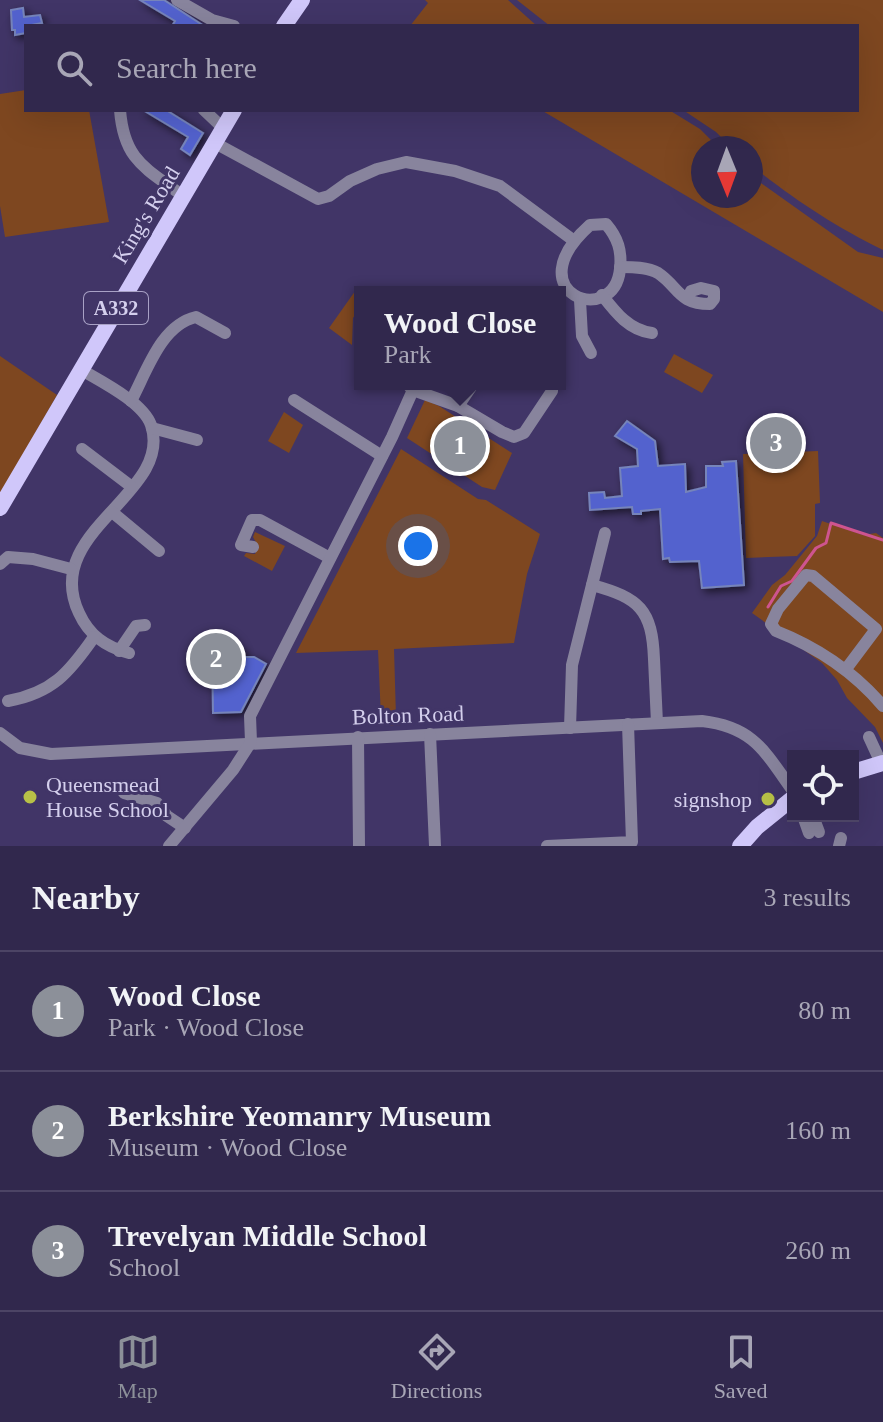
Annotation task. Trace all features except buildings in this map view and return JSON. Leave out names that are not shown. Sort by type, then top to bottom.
[{"type":"main road","points":[[285,24],[302,0]]},
{"type":"main road","name":"King's Road","points":[[0,508],[233,112]]},
{"type":"main road","points":[[859,770],[882,763]]},
{"type":"main road","points":[[740,846],[757,827],[787,803]]},
{"type":"street","points":[[177,0],[212,20],[227,24]]},
{"type":"street","points":[[120,112],[122,133],[136,161],[183,196]]},
{"type":"street","points":[[205,112],[219,136],[318,199],[377,169],[406,162],[455,171],[500,186],[573,240]]},
{"type":"street","points":[[565,286],[562,279],[564,260],[573,240],[590,225],[606,224],[616,235],[622,256],[619,278],[609,292],[594,299],[580,300],[566,288]]},
{"type":"street","points":[[620,267],[654,271],[674,291],[688,298]]},
{"type":"street","points":[[602,295],[638,331],[652,333]]},
{"type":"street","points":[[580,300],[582,336],[591,353]]},
{"type":"street","points":[[131,401],[168,332],[182,320],[196,317],[225,333]]},
{"type":"street","points":[[80,369],[131,401],[149,419],[152,428],[151,453],[144,469],[79,550],[71,569],[75,606],[94,637],[124,652],[136,626],[145,625]]},
{"type":"street","points":[[169,846],[233,770],[251,742],[250,716],[382,456],[409,390]]},
{"type":"street","points":[[420,390],[458,406],[514,437],[524,433],[552,391]]},
{"type":"street","points":[[458,406],[469,390]]},
{"type":"street","points":[[294,400],[382,456]]},
{"type":"street","points":[[152,428],[197,440]]},
{"type":"street","points":[[82,449],[132,487]]},
{"type":"street","points":[[112,512],[159,551]]},
{"type":"street","points":[[253,547],[241,545],[252,520],[260,520],[330,558]]},
{"type":"street","points":[[570,728],[572,665],[605,533]]},
{"type":"street","points":[[0,564],[8,557],[33,559],[71,569]]},
{"type":"street","points":[[846,669],[876,629],[813,576],[806,575],[778,609],[771,624],[776,631],[811,647],[846,669],[883,706]]},
{"type":"street","points":[[592,585],[628,598],[645,614],[653,629],[657,723]]},
{"type":"street","points":[[8,701],[29,697],[54,685],[94,637]]},
{"type":"street","name":"Bolton Road","points":[[0,733],[20,748],[51,754],[702,721],[723,723],[744,733],[760,745],[787,783]]},
{"type":"street","points":[[547,846],[632,842],[628,724]]},
{"type":"street","points":[[430,734],[435,846]]},
{"type":"street","points":[[358,737],[359,846]]},
{"type":"street","points":[[869,737],[882,763]]},
{"type":"street","points":[[124,793],[157,803],[167,816],[185,828]]},
{"type":"street","points":[[807,822],[814,833],[813,822]]},
{"type":"shaded area","points":[[425,0],[508,0],[535,24],[412,24],[428,3]]},
{"type":"shaded area","points":[[517,0],[883,0],[883,250],[799,201],[763,175],[763,136],[720,136],[686,112],[859,112],[859,24],[547,24]]},
{"type":"shaded area","points":[[24,90],[24,112],[89,112],[109,222],[5,237],[0,206],[0,94]]},
{"type":"shaded area","points":[[544,112],[672,112],[707,136],[691,136],[691,199]]},
{"type":"shaded area","points":[[763,185],[858,252],[883,258],[883,312],[707,208],[763,208]]},
{"type":"shaded area","points":[[354,293],[352,345],[329,328]]},
{"type":"shaded area","points":[[674,354],[713,375],[702,393],[664,372]]},
{"type":"shaded area","points":[[0,356],[57,395],[0,495]]},
{"type":"shaded area","points":[[425,400],[512,453],[495,490],[482,487],[407,438]]},
{"type":"shaded area","points":[[284,412],[303,425],[289,453],[268,441]]},
{"type":"shaded area","points":[[401,449],[478,499],[486,500],[540,534],[527,574],[514,643],[394,649],[396,717],[402,725],[374,726],[381,718],[378,650],[296,653]]},
{"type":"shaded area","points":[[818,451],[820,503],[815,504],[815,536],[797,556],[746,558],[743,454]]},
{"type":"shaded area","points":[[822,521],[863,535],[876,533],[883,538],[883,743],[875,727],[847,698],[822,663],[752,613],[772,585],[785,575],[817,536]]},
{"type":"shaded area","points":[[255,532],[285,546],[272,571],[244,556],[246,553],[255,554],[258,546],[253,537]]},
{"type":"waterway","points":[[768,607],[781,586],[792,581],[816,548],[826,543],[831,523],[883,540]]},
{"type":"place","name":"Trevelyan Middle School","points":[[776,443]]},
{"type":"place","name":"Wood Close","points":[[460,446]]},
{"type":"place","name":"Berkshire Yeomanry Museum","points":[[216,659]]},
{"type":"place","name":"Queensmead House School","points":[[30,797]]},
{"type":"place","name":"signshop","points":[[768,799]]}]
